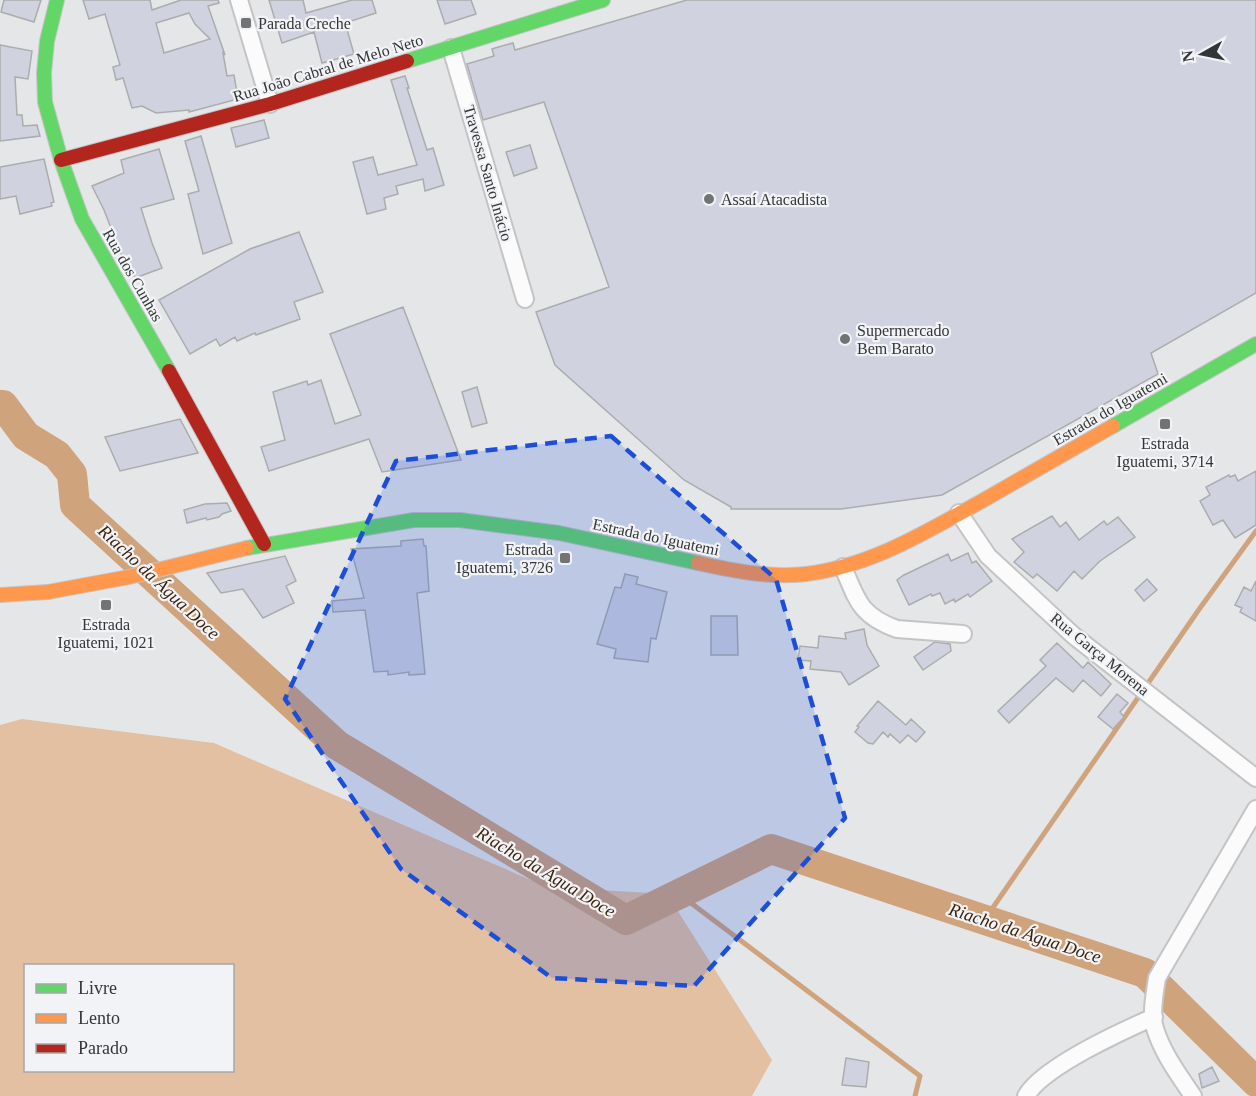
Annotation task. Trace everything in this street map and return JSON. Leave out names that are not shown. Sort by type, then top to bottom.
[{"type":"main road","name":"Rua dos Cunhas","points":[[57,0],[47,41],[45,92],[50,126],[82,219],[195,417],[264,544]]},
{"type":"main road","name":"Rua João Cabral de Melo Neto","points":[[60,160],[270,104],[603,0]]},
{"type":"main road","name":"Estrada do Iguatemi","points":[[0,595],[48,592],[129,578],[264,544],[414,520],[460,520],[560,533],[748,574],[805,574],[843,567],[879,556],[959,513],[1256,344]]},
{"type":"street","points":[[239,0],[270,104]]},
{"type":"street","name":"Travessa Santo Inácio","points":[[451,48],[525,299]]},
{"type":"street","name":"Rua Garça Morena","points":[[959,513],[988,556],[1074,636],[1256,778]]},
{"type":"street","points":[[843,567],[861,608],[888,626],[897,629],[963,634]]},
{"type":"street","points":[[1193,1096],[1166,1055],[1154,1024],[1153,1004],[1157,978],[1254,818]]},
{"type":"street","points":[[1026,1096],[1032,1086],[1050,1072],[1115,1035],[1154,1017]]},
{"type":"highlighted area","points":[[611,436],[776,579],[845,818],[694,986],[552,978],[401,869],[285,699],[396,461]]},
{"type":"shaded area","points":[[22,719],[214,743],[547,887],[667,894],[772,1060],[752,1096],[0,1096],[0,725]]},
{"type":"building","points":[[4,0],[41,0],[34,22],[1,12]]},
{"type":"building","points":[[83,0],[150,0],[152,10],[181,0],[218,0],[219,3],[208,6],[225,55],[223,53],[227,76],[234,75],[238,99],[189,112],[189,110],[156,113],[142,106],[132,108],[123,78],[116,80],[113,67],[120,65],[105,14],[89,19]],"holes":[[[189,13],[195,24],[210,39],[164,53],[156,23]]]},
{"type":"building","points":[[269,0],[303,0],[306,13],[352,0],[372,0],[376,13],[348,22],[348,33],[354,54],[322,63],[314,32],[282,43]]},
{"type":"building","points":[[437,0],[471,0],[476,14],[445,24]]},
{"type":"building","points":[[687,0],[1256,0],[1256,293],[1151,353],[1158,374],[942,495],[841,509],[731,509],[684,480],[555,365],[536,312],[609,287],[544,102],[483,120],[467,64],[494,56],[492,49],[495,48],[513,43],[515,50]]},
{"type":"building","points":[[0,45],[32,51],[28,79],[15,77],[17,115],[22,115],[23,126],[37,125],[40,136],[0,141]]},
{"type":"building","points":[[405,76],[427,150],[433,148],[444,185],[425,191],[423,179],[396,186],[398,194],[384,198],[386,209],[367,214],[353,162],[373,157],[378,175],[417,165],[391,80]]},
{"type":"building","points":[[264,120],[269,138],[236,147],[231,128]]},
{"type":"building","points":[[201,136],[232,243],[203,254],[188,194],[199,191],[185,141]]},
{"type":"building","points":[[530,145],[537,168],[514,176],[506,152]]},
{"type":"building","points":[[159,149],[174,199],[141,208],[162,268],[135,278],[132,270],[128,272],[104,210],[92,186],[124,173],[121,160]]},
{"type":"building","points":[[44,159],[54,202],[51,203],[52,206],[20,214],[16,196],[0,199],[0,167]]},
{"type":"building","points":[[299,232],[323,292],[294,302],[300,319],[237,341],[235,337],[220,346],[216,339],[190,354],[159,300],[250,249]]},
{"type":"building","points":[[403,307],[461,460],[382,472],[369,439],[269,471],[261,447],[285,440],[273,392],[307,381],[308,385],[321,380],[335,424],[361,415],[330,334]]},
{"type":"building","points":[[477,387],[487,423],[472,427],[462,392]]},
{"type":"building","points":[[180,419],[198,453],[120,471],[105,437]]},
{"type":"building","points":[[1256,471],[1256,525],[1235,538],[1223,520],[1213,525],[1200,501],[1210,495],[1206,487],[1229,475],[1230,477],[1235,475],[1238,481]]},
{"type":"building","points":[[227,503],[231,511],[219,517],[187,523],[184,510],[205,504]]},
{"type":"building","points":[[1052,516],[1060,527],[1066,522],[1079,540],[1104,521],[1107,525],[1118,517],[1135,537],[1100,561],[1082,579],[1074,571],[1057,591],[1037,574],[1033,578],[1014,562],[1024,552],[1012,539]]},
{"type":"building","points":[[423,539],[424,546],[426,546],[429,591],[417,593],[425,674],[409,675],[409,672],[388,675],[388,671],[374,672],[365,610],[333,612],[332,601],[364,598],[351,549],[401,546],[401,541]]},
{"type":"building","points":[[968,553],[972,563],[976,561],[992,581],[970,597],[968,594],[955,602],[954,599],[945,604],[940,593],[932,596],[931,594],[909,605],[897,580],[948,554],[951,561]]},
{"type":"building","points":[[285,556],[296,581],[286,586],[294,603],[263,618],[243,589],[221,593],[207,573]]},
{"type":"building","points":[[625,574],[638,577],[636,584],[667,592],[656,639],[651,638],[648,662],[614,658],[616,649],[597,644],[615,587],[621,588]]},
{"type":"building","points":[[1147,579],[1157,590],[1144,601],[1135,590]]},
{"type":"building","points":[[1256,581],[1256,621],[1240,612],[1242,608],[1235,605],[1244,587],[1251,591]]},
{"type":"building","points":[[711,616],[737,616],[738,655],[711,655]]},
{"type":"building","points":[[864,629],[867,645],[879,666],[849,685],[841,672],[810,669],[811,661],[798,660],[800,646],[818,648],[819,636],[846,639],[845,633]]},
{"type":"building","points":[[935,642],[950,644],[951,651],[923,670],[914,657]]},
{"type":"building","points":[[1057,643],[1083,668],[1088,662],[1111,684],[1101,696],[1083,680],[1073,692],[1056,678],[1009,723],[998,711],[1046,666],[1040,660]]},
{"type":"building","points":[[1117,694],[1128,703],[1120,712],[1124,717],[1113,729],[1098,717]]},
{"type":"building","points":[[878,701],[906,725],[911,719],[925,732],[916,742],[908,735],[900,743],[890,734],[888,737],[883,732],[873,744],[868,743],[855,732],[859,727],[857,726]]},
{"type":"building","points":[[846,1058],[869,1062],[866,1087],[842,1085]]},
{"type":"building","points":[[1212,1067],[1219,1081],[1202,1088],[1199,1074]]},
{"type":"waterway","name":"Riacho da Água Doce","points":[[0,405],[3,405],[26,436],[57,455],[72,474],[75,505],[337,745],[626,920],[771,849],[1145,973],[1256,1082]]},
{"type":"waterway","points":[[985,919],[1200,608],[1256,531]]},
{"type":"waterway","points":[[679,894],[920,1076],[915,1096]]},
{"type":"traffic: fast","points":[[57,0],[47,41],[44,73],[45,102],[61,160],[82,219],[169,371]]},
{"type":"traffic: fast","points":[[407,61],[603,0]]},
{"type":"traffic: fast","points":[[1113,426],[1256,344]]},
{"type":"traffic: fast","points":[[247,548],[414,520],[460,520],[559,533],[698,563]]},
{"type":"traffic: slow","points":[[698,563],[738,571],[779,575],[806,574],[853,564],[919,536],[1113,426]]},
{"type":"traffic: slow","points":[[0,595],[48,592],[129,577],[247,548]]},
{"type":"traffic: jam","points":[[61,160],[270,104],[407,61]]},
{"type":"traffic: jam","points":[[169,371],[264,544]]},
{"type":"place","name":"Parada Creche","points":[[246,23]]},
{"type":"place","name":"Assaí Atacadista","points":[[709,199]]},
{"type":"place","name":"Supermercado Bem Barato","points":[[845,339]]},
{"type":"place","name":"Estrada Iguatemi, 3714","points":[[1165,424]]},
{"type":"place","name":"Estrada Iguatemi, 3726","points":[[565,558]]},
{"type":"place","name":"Estrada Iguatemi, 1021","points":[[106,605]]}]
